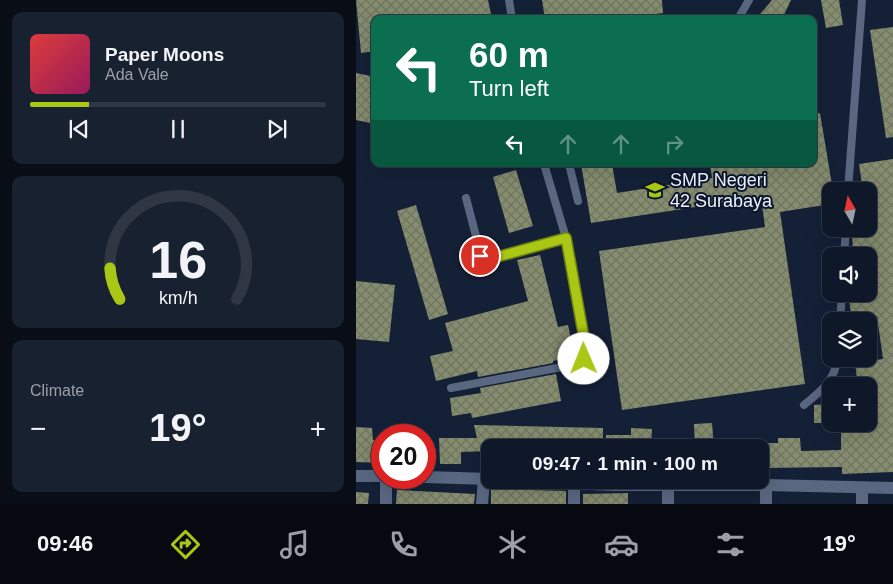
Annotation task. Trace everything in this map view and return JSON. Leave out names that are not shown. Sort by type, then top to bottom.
[{"type":"street","points":[[356,476],[371,477]]},
{"type":"street","points":[[436,477],[481,479]]},
{"type":"street","points":[[769,485],[893,488]]},
{"type":"street","points":[[862,488],[862,504]]},
{"type":"street","points":[[385,489],[386,504]]},
{"type":"street","points":[[482,504],[485,489]]},
{"type":"street","points":[[574,489],[574,504]]},
{"type":"street","points":[[668,489],[668,504]]},
{"type":"street","points":[[766,489],[766,504]]},
{"type":"lane","points":[[508,0],[511,15]]},
{"type":"lane","points":[[740,15],[749,0]]},
{"type":"lane","points":[[849,182],[862,0]]},
{"type":"lane","points":[[451,388],[578,364],[584,359],[586,353],[566,238],[545,167]]},
{"type":"lane","points":[[570,167],[578,201]]},
{"type":"lane","points":[[466,198],[482,259],[566,238]]},
{"type":"lane","points":[[804,405],[824,389],[837,367]]},
{"type":"building","points":[[356,0],[488,0],[491,15],[371,15],[371,52],[361,53]]},
{"type":"building","points":[[542,0],[662,0],[663,13],[648,15],[544,15]]},
{"type":"building","points":[[772,0],[791,0],[784,15],[759,15]]},
{"type":"building","points":[[821,0],[839,0],[843,25],[826,28]]},
{"type":"building","points":[[893,27],[893,137],[886,138],[870,30]]},
{"type":"building","points":[[356,73],[371,76],[371,123],[356,120]]},
{"type":"building","points":[[820,113],[832,182],[822,182],[822,205],[780,212],[805,384],[622,410],[599,251],[765,227],[761,197],[591,223],[582,167],[613,167],[617,193],[712,178],[710,167],[817,167],[817,114]]},
{"type":"building","points":[[893,159],[893,472],[842,474],[842,467],[769,468],[769,443],[778,443],[778,438],[800,438],[801,451],[841,450],[841,432],[877,432],[877,377],[857,377],[856,367],[877,367],[877,360],[883,359],[877,312],[851,312],[849,302],[877,302],[877,247],[853,247],[852,238],[877,238],[877,182],[862,182],[859,164]]},
{"type":"building","points":[[516,170],[533,226],[509,233],[493,177]]},
{"type":"building","points":[[416,205],[448,314],[429,320],[397,211]]},
{"type":"building","points":[[540,255],[558,327],[568,325],[575,356],[553,361],[553,363],[478,377],[477,371],[436,381],[430,356],[453,351],[445,323],[528,301],[517,260]]},
{"type":"building","points":[[356,281],[395,285],[389,342],[356,339]]},
{"type":"building","points":[[556,374],[561,401],[472,418],[471,413],[452,416],[450,398],[481,393],[480,388]]},
{"type":"building","points":[[814,405],[822,405],[822,423],[814,423]]},
{"type":"building","points":[[712,423],[713,439],[695,439],[694,424]]},
{"type":"building","points":[[474,425],[603,428],[603,439],[481,439],[481,451],[461,452],[461,464],[440,464],[439,438],[477,438]]},
{"type":"building","points":[[356,427],[371,428],[371,463],[356,462]]},
{"type":"building","points":[[631,428],[652,429],[651,439],[606,439],[606,435],[631,435]]},
{"type":"building","points":[[491,489],[566,491],[566,504],[491,504]]},
{"type":"building","points":[[397,490],[475,494],[474,504],[396,504]]},
{"type":"building","points":[[356,492],[369,493],[368,504],[356,504]]},
{"type":"building","points":[[628,493],[628,504],[583,504],[583,494]]},
{"type":"place","name":"SMP Negeri 42 Surabaya","points":[[655,190]]},
{"type":"route","points":[[480,256],[486,260],[566,238],[584,338],[586,353],[584,359]]}]
